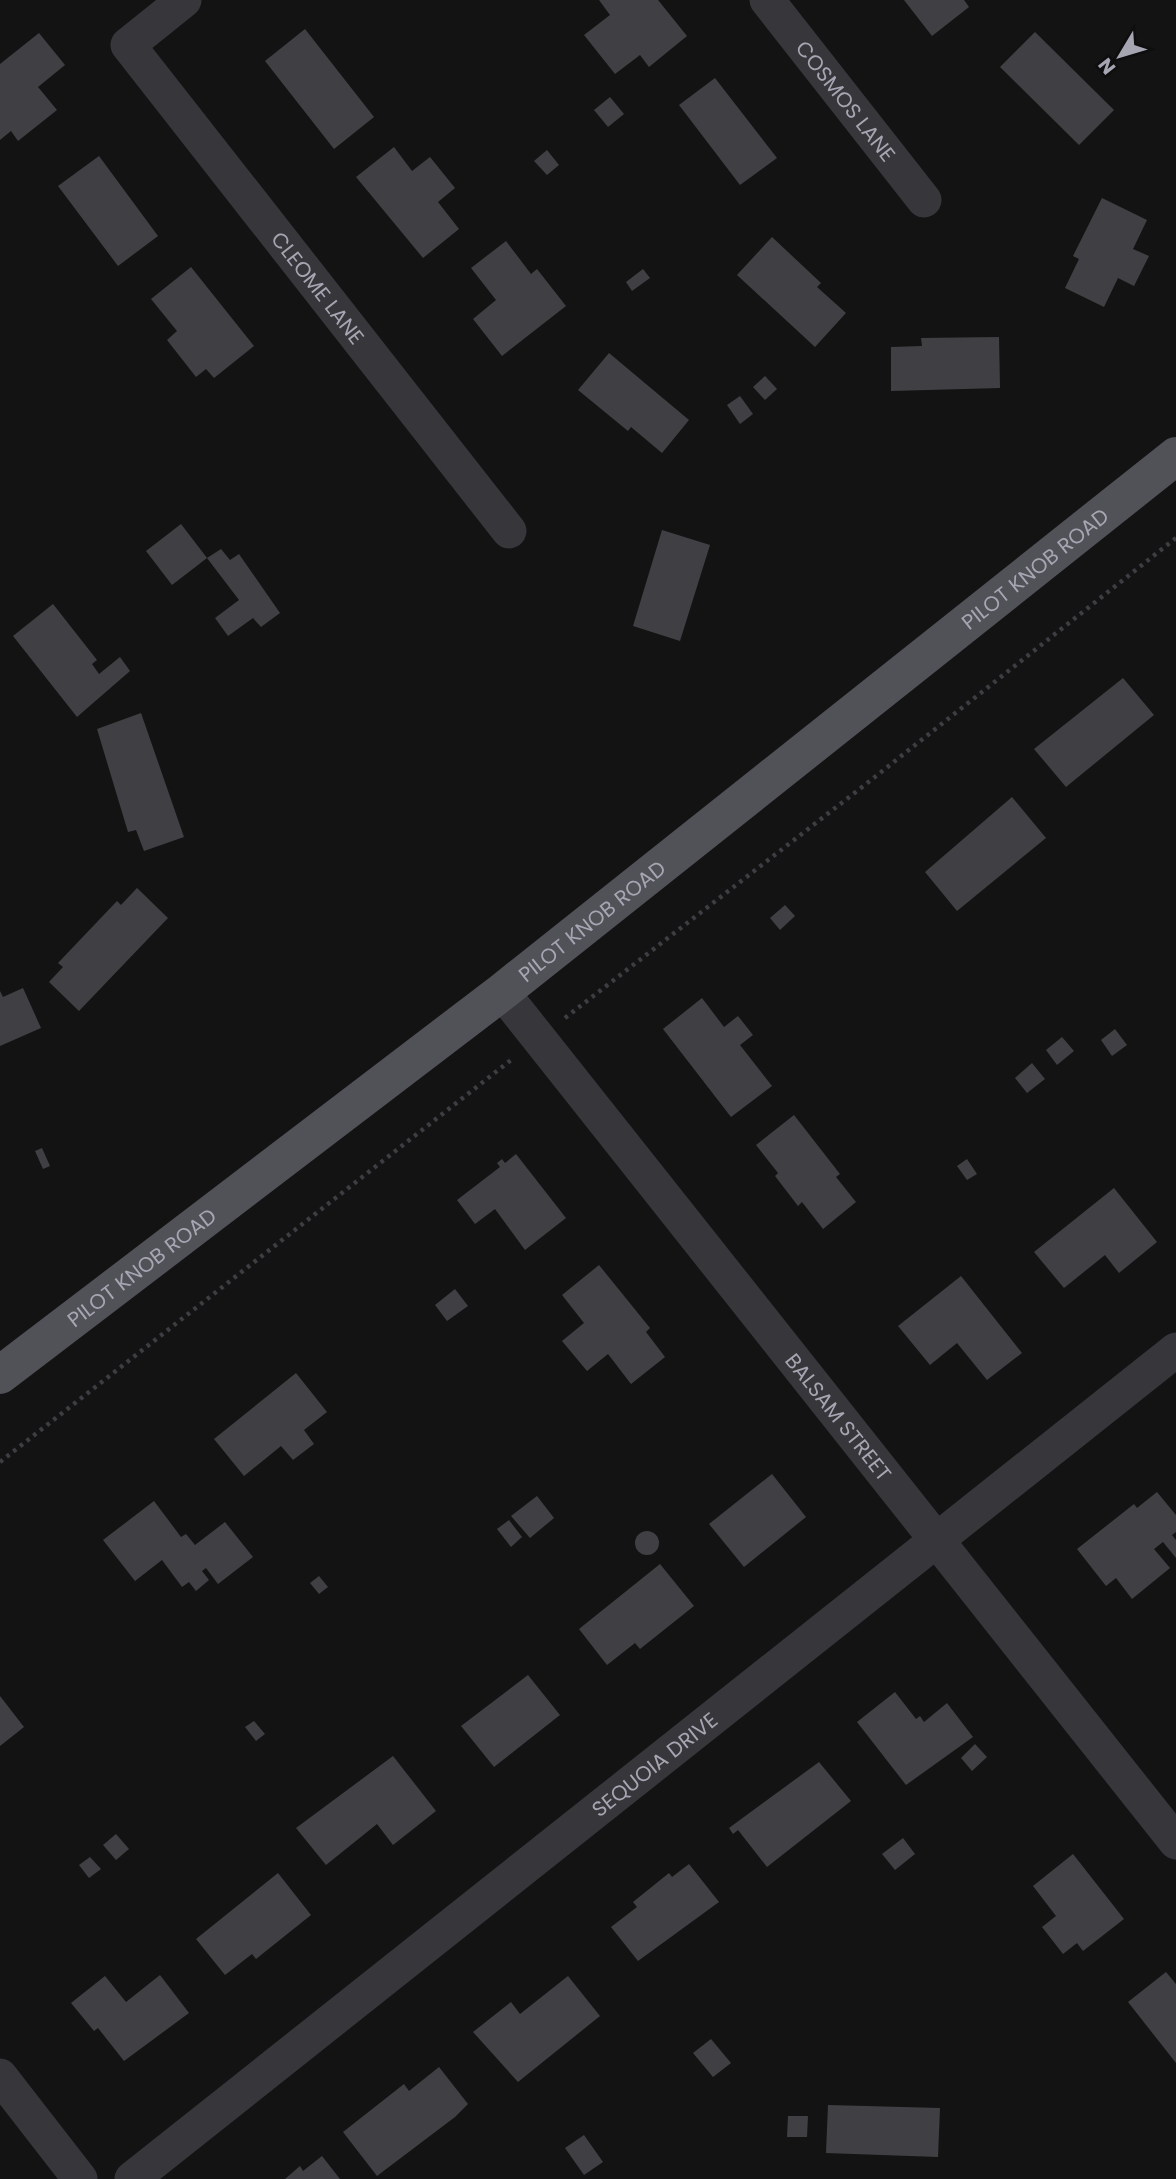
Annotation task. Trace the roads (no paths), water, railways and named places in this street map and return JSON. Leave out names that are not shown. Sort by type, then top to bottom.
[{"type":"main road","name":"PILOT KNOB ROAD","points":[[0,1376],[502,992],[1176,456]]},
{"type":"street","name":"CLEOME LANE","points":[[184,0],[128,45],[509,531]]},
{"type":"street","name":"COSMOS LANE","points":[[767,0],[924,200]]},
{"type":"street","name":"BALSAM STREET","points":[[502,992],[1176,1842]]},
{"type":"street","name":"SEQUOIA DRIVE","points":[[132,2179],[1176,1350]]},
{"type":"street","points":[[0,2076],[80,2179]]}]
